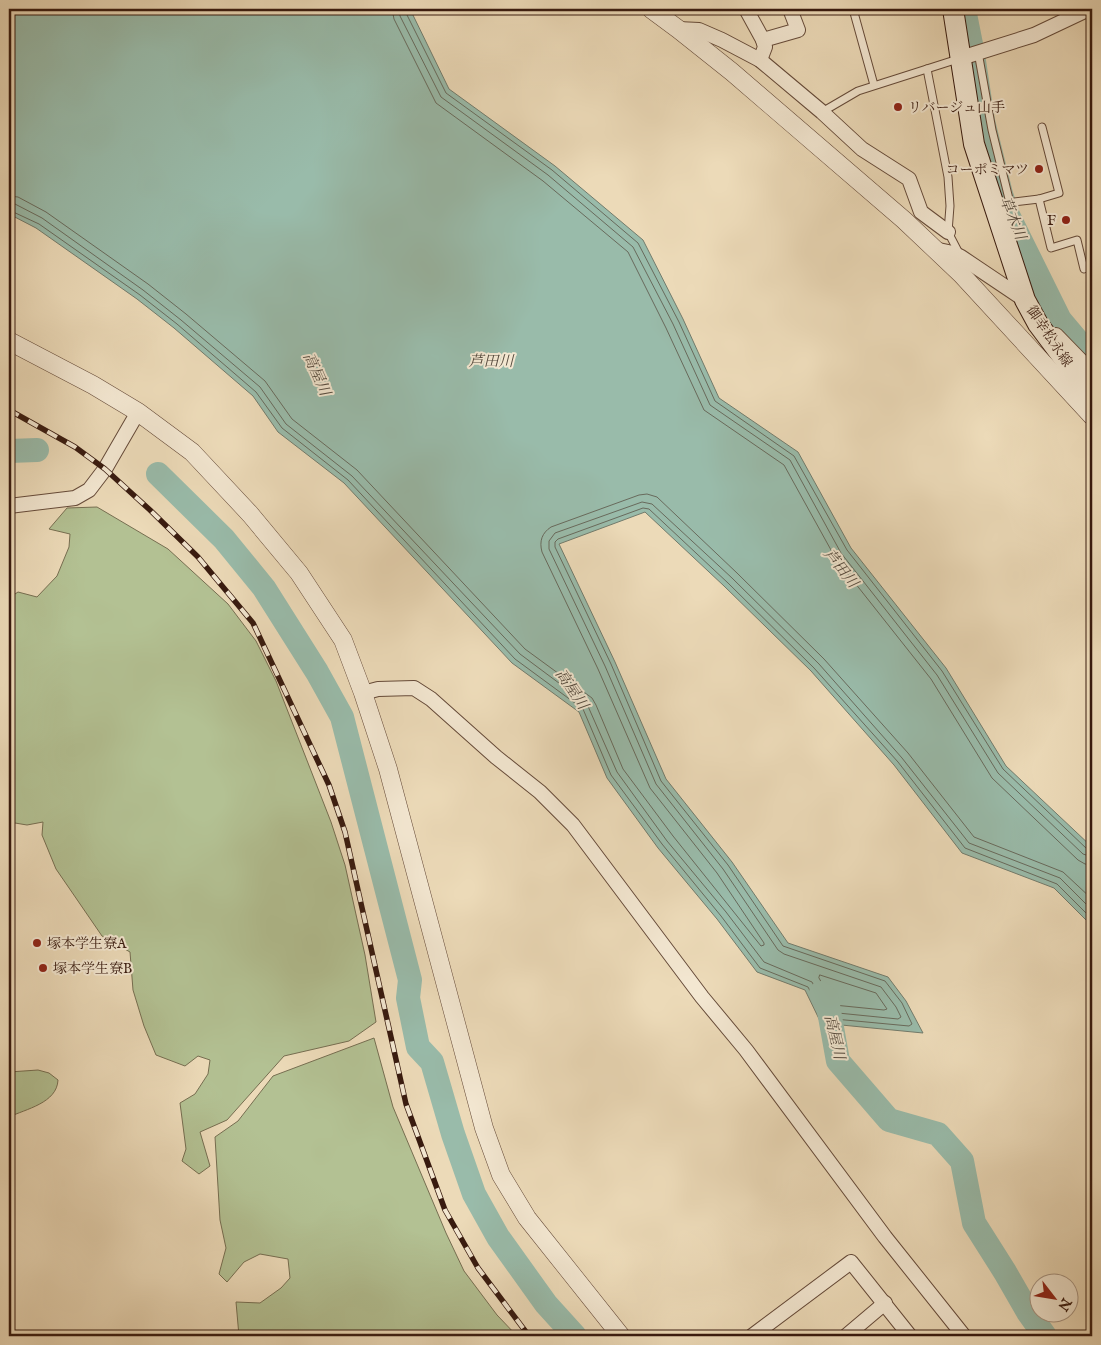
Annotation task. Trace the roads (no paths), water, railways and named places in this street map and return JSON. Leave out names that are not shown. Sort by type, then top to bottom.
[{"type":"main road","name":"御幸松永線","points":[[955,9],[969,56],[974,144],[1003,204],[1025,300],[1038,324],[1092,396]]},
{"type":"street","points":[[651,9],[678,28],[866,187],[934,249],[961,274],[1092,416]]},
{"type":"street","points":[[746,9],[764,40],[765,47],[760,60]]},
{"type":"street","points":[[764,40],[798,30],[790,9]]},
{"type":"street","points":[[969,56],[1034,35],[1088,9]]},
{"type":"street","points":[[678,28],[699,30],[760,60],[822,112],[862,149],[909,178],[921,212],[948,232]]},
{"type":"street","points":[[934,249],[953,253],[961,257],[1025,300]]},
{"type":"street","points":[[1038,324],[1049,328],[1092,372]]},
{"type":"street","points":[[9,342],[93,385],[138,412],[192,452],[250,514],[299,573],[343,640],[388,769],[484,1128],[500,1175],[527,1218],[621,1336]]},
{"type":"street","points":[[9,506],[75,498],[89,490],[105,469],[138,412]]},
{"type":"street","points":[[363,693],[378,689],[414,688],[431,699],[496,757],[540,792],[573,825],[702,997],[751,1058],[962,1336]]},
{"type":"street","points":[[752,1336],[851,1262],[910,1336]]},
{"type":"street","points":[[846,1336],[885,1303]]},
{"type":"lane","points":[[853,9],[874,85]]},
{"type":"lane","points":[[822,112],[858,91],[969,56]]},
{"type":"lane","points":[[927,69],[948,177],[950,206],[948,232],[961,257]]},
{"type":"lane","points":[[1003,204],[1039,199],[1059,193],[1042,127]]},
{"type":"lane","points":[[1039,199],[1052,248],[1077,240],[1084,269]]},
{"type":"water","name":"芦田川","points":[[9,9],[410,9],[449,89],[555,166],[643,240],[683,319],[719,398],[798,452],[851,548],[946,668],[1006,766],[1092,847],[1092,926],[1054,888],[962,853],[894,765],[811,671],[645,512],[559,544],[615,662],[666,779],[732,862],[788,943],[888,977],[906,1001],[923,1033],[821,1023],[805,990],[757,972],[717,919],[658,848],[607,778],[579,712],[512,663],[344,483],[278,432],[253,396],[137,299],[36,228],[9,214]]},
{"type":"waterway","name":"草木川","points":[[964,9],[972,49]]},
{"type":"waterway","name":"草木川","points":[[974,61],[983,121],[1008,215],[1060,320],[1092,358]]},
{"type":"waterway","points":[[9,448],[37,450]]},
{"type":"waterway","points":[[9,451],[37,450]]},
{"type":"waterway","points":[[158,474],[224,539],[264,588],[317,672],[342,717],[410,980],[408,998],[418,1047],[432,1062],[453,1134],[474,1194],[498,1237],[546,1304],[575,1336]]},
{"type":"waterway","name":"高屋川","points":[[821,993],[827,1000],[838,1061],[889,1120],[938,1134],[962,1161],[974,1223],[1028,1312],[1045,1336]]},
{"type":"railway","points":[[9,410],[75,447],[105,469],[198,557],[253,623],[329,785],[345,832],[406,1104],[445,1210],[478,1268],[529,1336]]},
{"type":"place","name":"リバージュ山手","points":[[898,107]]},
{"type":"place","name":"コーポミマツ","points":[[1039,169]]},
{"type":"place","name":"F","points":[[1066,220]]},
{"type":"place","name":"塚本学生寮A","points":[[37,943]]},
{"type":"place","name":"塚本学生寮B","points":[[43,968]]}]
